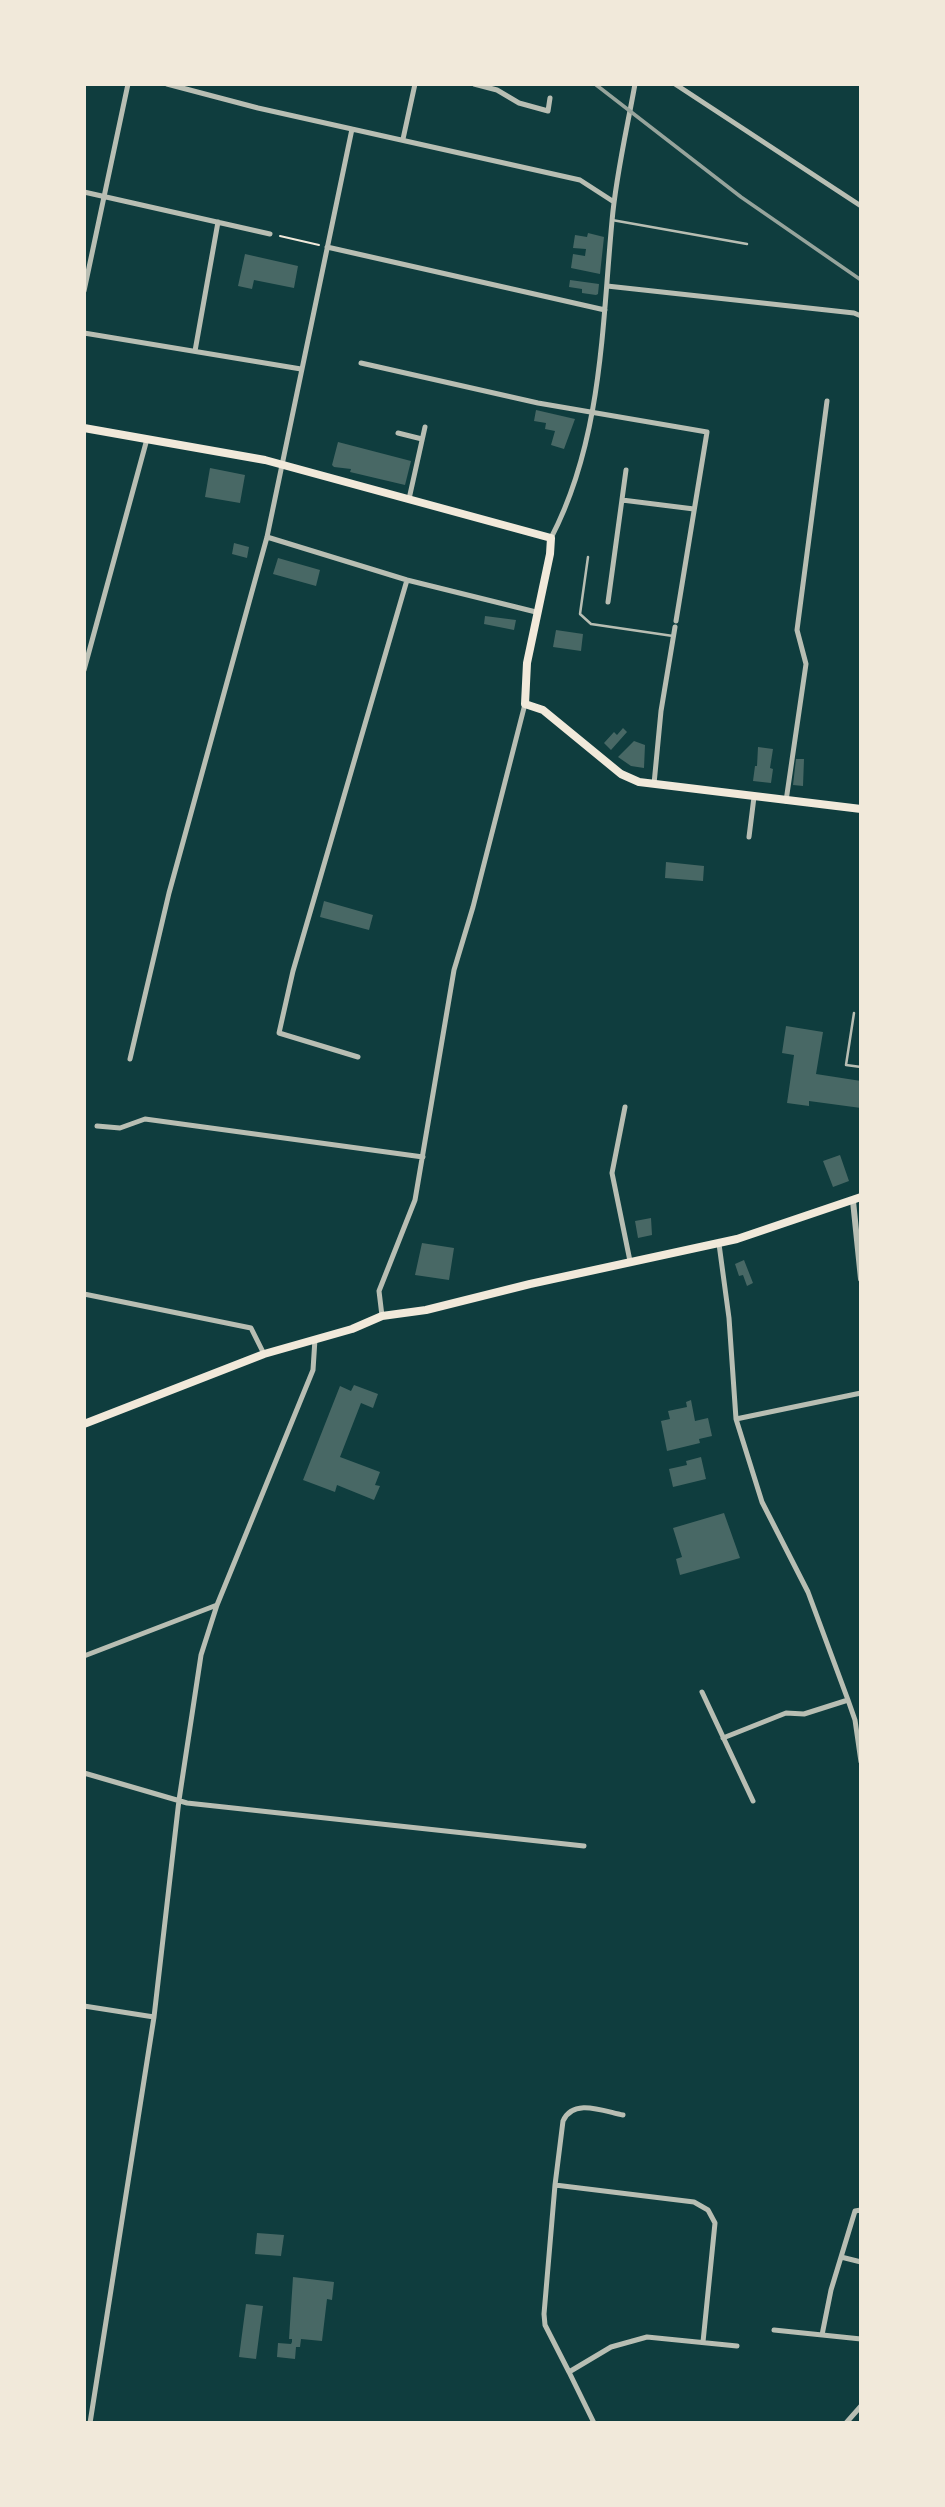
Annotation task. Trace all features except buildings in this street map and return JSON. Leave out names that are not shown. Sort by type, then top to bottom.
[{"type":"main road","points":[[84,428],[281,465],[551,538],[527,663],[525,704],[543,710],[629,779],[861,810]]},
{"type":"main road","points":[[84,1424],[264,1354],[352,1329],[382,1315],[426,1311],[630,1261],[719,1244],[857,1199]]},
{"type":"street","points":[[84,291],[128,84]]},
{"type":"street","points":[[167,84],[258,108],[580,180],[614,202]]},
{"type":"street","points":[[403,139],[415,84]]},
{"type":"street","points":[[474,84],[498,90],[519,103],[548,111],[550,98]]},
{"type":"street","points":[[551,538],[569,496],[592,413],[605,310],[614,202],[635,84]]},
{"type":"street","points":[[675,84],[861,206]]},
{"type":"street","points":[[130,1059],[169,893],[267,537],[352,129]]},
{"type":"street","points":[[84,192],[270,234]]},
{"type":"street","points":[[195,351],[218,222]]},
{"type":"street","points":[[327,247],[605,310]]},
{"type":"street","points":[[607,286],[854,313],[861,316]]},
{"type":"street","points":[[84,334],[301,369]]},
{"type":"street","points":[[361,363],[592,413],[707,432],[661,711],[654,784]]},
{"type":"street","points":[[786,801],[806,664],[797,630],[827,401]]},
{"type":"street","points":[[409,499],[425,427]]},
{"type":"street","points":[[398,433],[422,439]]},
{"type":"street","points":[[84,670],[147,439]]},
{"type":"street","points":[[608,602],[626,470]]},
{"type":"street","points":[[622,500],[694,509]]},
{"type":"street","points":[[267,537],[407,580],[536,612]]},
{"type":"street","points":[[358,1058],[279,1032],[293,971],[407,580]]},
{"type":"street","points":[[382,1315],[379,1291],[415,1200],[454,970],[473,907],[525,704]]},
{"type":"street","points":[[749,836],[754,797]]},
{"type":"street","points":[[625,1107],[612,1173],[630,1261]]},
{"type":"street","points":[[97,1126],[120,1128],[145,1119],[423,1157]]},
{"type":"street","points":[[857,1199],[861,1279]]},
{"type":"street","points":[[719,1244],[729,1318],[736,1419],[762,1502],[808,1592],[858,1720],[861,1762]]},
{"type":"street","points":[[84,1294],[251,1328],[264,1354]]},
{"type":"street","points":[[90,2423],[154,2017],[179,1800],[201,1655],[217,1605],[313,1370],[315,1339]]},
{"type":"street","points":[[736,1419],[861,1393]]},
{"type":"street","points":[[84,1656],[217,1605]]},
{"type":"street","points":[[702,1692],[754,1801]]},
{"type":"street","points":[[723,1738],[786,1713],[804,1714],[848,1700]]},
{"type":"street","points":[[84,1773],[187,1803],[584,1846]]},
{"type":"street","points":[[84,2006],[154,2017]]},
{"type":"street","points":[[594,2423],[545,2325],[555,2185],[566,2114],[579,2107],[624,2115]]},
{"type":"street","points":[[555,2185],[694,2202],[708,2210],[715,2223],[703,2342]]},
{"type":"street","points":[[822,2335],[841,2257],[856,2211],[861,2210]]},
{"type":"street","points":[[841,2257],[861,2262]]},
{"type":"street","points":[[774,2330],[861,2339]]},
{"type":"street","points":[[569,2372],[611,2347],[647,2337],[737,2346]]},
{"type":"street","points":[[846,2423],[861,2406]]},
{"type":"lane","points":[[612,220],[747,244]]},
{"type":"lane","points":[[588,557],[580,614],[591,624],[673,636]]},
{"type":"lane","points":[[854,1013],[846,1065],[861,1067]]},
{"type":"path","points":[[270,234],[327,247]]},
{"type":"railway","points":[[595,84],[741,197],[861,280]]}]
